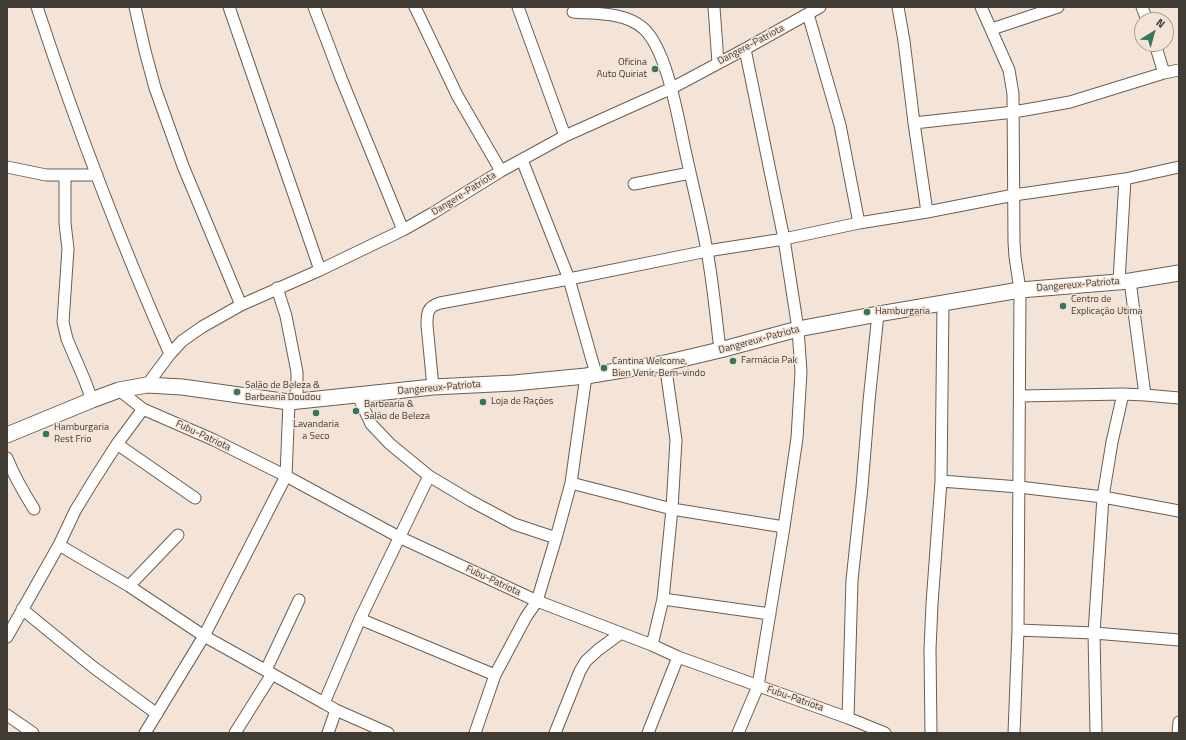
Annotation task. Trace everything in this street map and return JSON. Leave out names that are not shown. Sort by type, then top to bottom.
[{"type":"street","points":[[37,7],[59,75],[97,175],[147,301],[170,354]]},
{"type":"street","points":[[135,7],[157,95],[183,166],[240,305]]},
{"type":"street","points":[[229,7],[320,270]]},
{"type":"street","points":[[314,7],[341,78],[403,230]]},
{"type":"street","points":[[415,7],[458,95],[501,170]]},
{"type":"street","points":[[518,7],[565,136]]},
{"type":"street","points":[[714,7],[718,63]]},
{"type":"street","name":"Dangere-Patriota","points":[[147,385],[170,354],[182,341],[202,327],[240,305],[320,270],[403,230],[501,170],[565,136],[672,88],[820,7]]},
{"type":"street","points":[[898,7],[927,212]]},
{"type":"street","points":[[981,7],[1009,70],[1014,112],[1014,242],[1020,290],[1018,630],[1014,733]]},
{"type":"street","points":[[992,29],[1058,7]]},
{"type":"street","points":[[573,12],[625,18],[643,29],[650,36],[658,50],[672,88],[707,251],[720,350]]},
{"type":"street","points":[[808,14],[840,125],[859,223]]},
{"type":"street","points":[[738,733],[758,686],[784,527],[798,428],[802,362],[784,239],[745,49]]},
{"type":"street","points":[[1157,52],[1164,73]]},
{"type":"street","points":[[914,123],[1014,112],[1070,102],[1164,73],[1179,70]]},
{"type":"street","points":[[475,733],[495,675],[526,616],[537,601],[556,538],[570,483],[591,375],[569,279],[522,160]]},
{"type":"street","points":[[7,167],[46,175],[97,175]]},
{"type":"street","points":[[432,387],[427,315],[430,308],[440,303],[707,251],[784,239],[859,223],[927,212],[1014,195],[1125,179],[1179,167]]},
{"type":"street","points":[[634,184],[690,173]]},
{"type":"street","points":[[65,175],[65,223],[68,249],[63,322],[67,339],[92,400]]},
{"type":"street","points":[[1125,179],[1125,281],[1145,395]]},
{"type":"street","name":"Dangereux-Patriota","points":[[147,385],[182,387],[289,402],[358,396],[432,387],[514,383],[591,375],[665,363],[798,329],[878,314],[1020,290],[1125,281],[1179,273]]},
{"type":"street","points":[[145,733],[204,636],[286,476],[289,402],[297,392],[297,372],[286,316],[277,288]]},
{"type":"street","points":[[931,733],[930,649],[941,481],[943,303]]},
{"type":"street","points":[[848,718],[852,580],[878,314]]},
{"type":"street","points":[[652,645],[663,599],[672,509],[676,440],[665,363]]},
{"type":"street","points":[[7,435],[119,390],[147,385]]},
{"type":"street","name":"Fubu-Patriota","points":[[119,390],[142,409],[214,440],[286,476],[399,537],[537,601],[652,645],[678,657],[848,718],[885,733]]},
{"type":"street","points":[[1020,396],[1122,394],[1179,398]]},
{"type":"street","points":[[1096,733],[1094,633],[1103,497],[1122,394]]},
{"type":"street","points":[[358,396],[371,424],[390,444],[429,476],[514,524],[556,538]]},
{"type":"street","points":[[7,636],[59,545],[75,511],[117,444],[142,409]]},
{"type":"street","points":[[117,444],[195,498]]},
{"type":"street","points":[[7,458],[24,493],[34,509]]},
{"type":"street","points":[[324,703],[360,619],[429,476]]},
{"type":"street","points":[[941,481],[1018,487],[1103,497],[1179,511]]},
{"type":"street","points":[[570,483],[672,509],[784,527]]},
{"type":"street","points":[[128,586],[178,534]]},
{"type":"street","points":[[59,545],[128,586],[204,636],[336,710],[388,733]]},
{"type":"street","points":[[663,599],[770,614]]},
{"type":"street","points":[[235,733],[269,672],[299,600]]},
{"type":"street","points":[[22,609],[93,667],[157,714]]},
{"type":"street","points":[[360,619],[495,675]]},
{"type":"street","points":[[1018,630],[1094,633],[1179,640]]},
{"type":"street","points":[[555,733],[580,671],[586,660],[621,633]]},
{"type":"street","points":[[648,733],[678,657]]},
{"type":"street","points":[[328,733],[336,710]]},
{"type":"street","points":[[7,715],[33,733]]},
{"type":"street","points":[[1178,733],[1179,722]]},
{"type":"place","name":"Oficina Auto Quiriat","points":[[655,69]]},
{"type":"place","name":"Centro de Explicação Utima","points":[[1063,306]]},
{"type":"place","name":"Hamburgaria","points":[[867,312]]},
{"type":"place","name":"Farmácia Pak","points":[[733,361]]},
{"type":"place","name":"Cantina Welcome, Bien Venir, Bem-vindo","points":[[604,368]]},
{"type":"place","name":"Salão de Beleza & Barbearia Doudou","points":[[237,392]]},
{"type":"place","name":"Loja de Rações","points":[[483,402]]},
{"type":"place","name":"Barbearia & Salão de Beleza","points":[[356,411]]},
{"type":"place","name":"Lavandaria a Seco","points":[[316,413]]},
{"type":"place","name":"Hamburgaria Rest Frio","points":[[46,434]]}]
